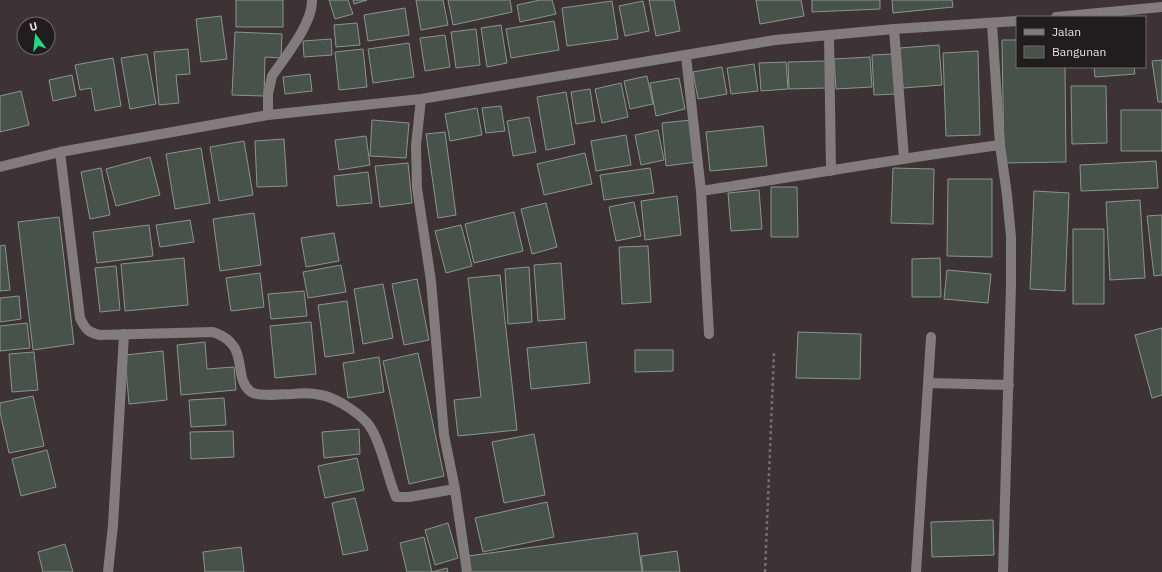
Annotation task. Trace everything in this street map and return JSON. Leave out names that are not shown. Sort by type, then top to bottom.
[{"type":"street","points":[[268,115],[269,84],[272,76],[304,27],[312,9],[312,0]]},
{"type":"street","points":[[1067,16],[1162,7]]},
{"type":"street","points":[[0,167],[60,152],[268,115],[421,99],[775,40],[894,29],[992,24],[1016,21]]},
{"type":"street","points":[[992,24],[1000,145],[1011,237],[1009,385],[1003,572]]},
{"type":"street","points":[[894,29],[904,158]]},
{"type":"street","points":[[828,36],[831,171]]},
{"type":"street","points":[[686,56],[701,191],[709,334]]},
{"type":"street","points":[[421,99],[416,145],[417,188],[431,281],[444,435],[455,489],[467,572]]},
{"type":"street","points":[[701,191],[904,158],[1000,145]]},
{"type":"street","points":[[60,152],[80,318],[84,328],[91,333],[100,335],[213,332],[225,336],[234,346],[246,385],[252,392],[261,394],[305,393],[322,395],[335,400],[363,418],[373,431],[396,497],[409,497],[455,489]]},
{"type":"street","points":[[108,572],[113,517],[124,334]]},
{"type":"street","points":[[916,572],[931,337]]},
{"type":"street","points":[[928,383],[1009,385]]},
{"type":"path","points":[[765,572],[774,353]]},
{"type":"building","points":[[236,0],[283,0],[283,27],[236,27]]},
{"type":"building","points":[[329,0],[348,0],[353,14],[335,19]]},
{"type":"building","points":[[353,0],[367,0],[354,4]]},
{"type":"building","points":[[416,0],[443,0],[448,25],[421,30]]},
{"type":"building","points":[[448,0],[510,0],[512,12],[453,25]]},
{"type":"building","points":[[540,0],[552,0],[556,14],[520,22],[517,5]]},
{"type":"building","points":[[649,0],[674,0],[680,31],[656,36]]},
{"type":"building","points":[[756,0],[801,0],[804,16],[760,24]]},
{"type":"building","points":[[812,0],[880,0],[880,9],[812,12]]},
{"type":"building","points":[[892,0],[952,0],[953,7],[893,13]]},
{"type":"building","points":[[612,1],[618,39],[567,46],[562,8]]},
{"type":"building","points":[[643,1],[649,31],[625,36],[619,6]]},
{"type":"building","points":[[405,8],[409,35],[368,41],[364,15]]},
{"type":"building","points":[[221,16],[227,59],[201,62],[196,19]]},
{"type":"building","points":[[554,21],[559,50],[511,58],[506,29]]},
{"type":"building","points":[[357,23],[360,45],[336,47],[334,25]]},
{"type":"building","points":[[501,25],[507,63],[487,67],[481,28]]},
{"type":"building","points":[[476,29],[480,65],[456,68],[451,32]]},
{"type":"building","points":[[235,32],[282,34],[281,58],[265,57],[264,96],[232,95]]},
{"type":"building","points":[[445,35],[450,67],[425,71],[420,38]]},
{"type":"building","points":[[331,39],[332,55],[304,57],[303,41]]},
{"type":"building","points":[[1002,40],[1016,40],[1016,68],[1065,68],[1066,162],[1004,163]]},
{"type":"building","points":[[409,43],[414,77],[373,83],[368,49]]},
{"type":"building","points":[[939,45],[942,85],[903,88],[900,48]]},
{"type":"building","points":[[188,49],[190,74],[176,75],[179,103],[159,105],[154,52]]},
{"type":"building","points":[[363,49],[367,87],[339,90],[335,52]]},
{"type":"building","points":[[978,51],[980,135],[946,136],[943,53]]},
{"type":"building","points":[[147,54],[156,104],[130,109],[121,58]]},
{"type":"building","points":[[893,54],[895,94],[874,95],[872,55]]},
{"type":"building","points":[[870,57],[872,87],[836,89],[834,59]]},
{"type":"building","points":[[113,58],[121,106],[95,111],[91,88],[80,90],[75,65]]},
{"type":"building","points":[[1162,60],[1162,102],[1158,102],[1152,61]]},
{"type":"building","points":[[826,61],[827,88],[789,89],[788,62]]},
{"type":"building","points":[[786,62],[788,89],[761,91],[759,63]]},
{"type":"building","points":[[754,64],[758,91],[731,94],[727,68]]},
{"type":"building","points":[[722,67],[727,94],[698,99],[693,72]]},
{"type":"building","points":[[1094,68],[1134,68],[1135,74],[1095,77]]},
{"type":"building","points":[[310,74],[312,91],[285,94],[283,77]]},
{"type":"building","points":[[72,75],[76,96],[53,101],[49,80]]},
{"type":"building","points":[[647,76],[653,104],[630,109],[624,81]]},
{"type":"building","points":[[679,78],[685,109],[656,116],[650,83]]},
{"type":"building","points":[[621,83],[628,117],[602,123],[595,89]]},
{"type":"building","points":[[1071,86],[1106,86],[1107,143],[1072,144]]},
{"type":"building","points":[[590,89],[595,121],[576,124],[571,92]]},
{"type":"building","points":[[21,91],[29,125],[0,132],[0,96]]},
{"type":"building","points":[[566,92],[575,144],[546,150],[537,97]]},
{"type":"building","points":[[501,106],[505,131],[486,133],[482,108]]},
{"type":"building","points":[[477,108],[482,135],[450,141],[445,114]]},
{"type":"building","points":[[1121,110],[1162,110],[1162,151],[1121,151]]},
{"type":"building","points":[[529,117],[536,152],[513,156],[507,121]]},
{"type":"building","points":[[372,120],[409,123],[406,158],[370,156]]},
{"type":"building","points":[[691,120],[696,162],[666,166],[662,123]]},
{"type":"building","points":[[763,126],[767,166],[710,171],[706,132]]},
{"type":"building","points":[[658,130],[664,160],[641,165],[635,135]]},
{"type":"building","points":[[445,132],[456,215],[438,218],[426,134]]},
{"type":"building","points":[[626,135],[631,165],[596,171],[591,141]]},
{"type":"building","points":[[366,136],[370,165],[339,170],[335,140]]},
{"type":"building","points":[[284,139],[287,186],[257,187],[255,141]]},
{"type":"building","points":[[244,141],[253,195],[219,201],[210,147]]},
{"type":"building","points":[[201,148],[210,203],[175,209],[166,154]]},
{"type":"building","points":[[585,153],[592,184],[544,195],[537,164]]},
{"type":"building","points":[[150,157],[160,195],[116,206],[106,169]]},
{"type":"building","points":[[1156,161],[1158,188],[1081,191],[1080,165]]},
{"type":"building","points":[[408,163],[412,203],[380,207],[375,166]]},
{"type":"building","points":[[101,168],[110,215],[90,219],[81,172]]},
{"type":"building","points":[[650,168],[654,193],[604,200],[600,175]]},
{"type":"building","points":[[893,168],[934,169],[933,224],[891,223]]},
{"type":"building","points":[[368,172],[372,203],[337,206],[334,176]]},
{"type":"building","points":[[948,179],[992,179],[992,257],[947,256]]},
{"type":"building","points":[[771,187],[797,187],[798,237],[771,237]]},
{"type":"building","points":[[759,190],[762,229],[731,231],[728,193]]},
{"type":"building","points":[[1034,191],[1069,193],[1065,291],[1030,289]]},
{"type":"building","points":[[677,196],[681,235],[645,240],[641,201]]},
{"type":"building","points":[[1140,200],[1145,278],[1110,280],[1106,202]]},
{"type":"building","points":[[634,202],[641,236],[616,241],[609,207]]},
{"type":"building","points":[[546,203],[557,247],[532,254],[521,209]]},
{"type":"building","points":[[514,212],[523,251],[474,263],[465,224]]},
{"type":"building","points":[[254,213],[261,265],[220,271],[213,219]]},
{"type":"building","points":[[1162,215],[1162,275],[1154,276],[1147,216]]},
{"type":"building","points":[[59,217],[74,344],[33,350],[18,222]]},
{"type":"building","points":[[190,220],[194,242],[160,247],[156,225]]},
{"type":"building","points":[[149,225],[153,256],[97,263],[93,232]]},
{"type":"building","points":[[461,225],[472,266],[446,273],[435,231]]},
{"type":"building","points":[[1073,229],[1104,229],[1104,304],[1073,304]]},
{"type":"building","points":[[334,233],[339,261],[306,267],[301,238]]},
{"type":"building","points":[[5,245],[10,290],[0,291],[0,246]]},
{"type":"building","points":[[648,246],[651,302],[622,304],[619,247]]},
{"type":"building","points":[[184,258],[188,305],[125,311],[121,264]]},
{"type":"building","points":[[940,258],[941,297],[912,297],[912,259]]},
{"type":"building","points":[[561,263],[565,319],[538,321],[534,265]]},
{"type":"building","points":[[341,265],[346,292],[308,298],[303,272]]},
{"type":"building","points":[[116,266],[120,310],[100,312],[95,268]]},
{"type":"building","points":[[529,267],[532,322],[508,324],[505,269]]},
{"type":"building","points":[[947,270],[991,274],[988,303],[944,299]]},
{"type":"building","points":[[260,273],[264,307],[231,311],[226,278]]},
{"type":"building","points":[[500,275],[517,430],[458,436],[454,400],[481,397],[468,278]]},
{"type":"building","points":[[417,279],[429,340],[404,345],[392,284]]},
{"type":"building","points":[[383,284],[393,338],[363,344],[354,289]]},
{"type":"building","points":[[304,291],[307,316],[271,319],[268,294]]},
{"type":"building","points":[[19,296],[21,319],[0,322],[0,298]]},
{"type":"building","points":[[347,301],[354,353],[325,357],[318,305]]},
{"type":"building","points":[[311,322],[316,374],[275,378],[270,326]]},
{"type":"building","points":[[27,323],[30,348],[0,351],[0,326]]},
{"type":"building","points":[[1162,328],[1162,395],[1152,398],[1135,335]]},
{"type":"building","points":[[798,332],[861,334],[860,379],[796,378]]},
{"type":"building","points":[[205,342],[207,369],[234,367],[236,390],[181,395],[177,345]]},
{"type":"building","points":[[586,342],[590,383],[531,389],[527,348]]},
{"type":"building","points":[[635,350],[673,350],[673,371],[635,372]]},
{"type":"building","points":[[163,351],[167,400],[129,404],[125,355]]},
{"type":"building","points":[[34,352],[38,390],[12,392],[9,354]]},
{"type":"building","points":[[418,353],[444,476],[409,484],[383,361]]},
{"type":"building","points":[[379,357],[384,392],[348,398],[343,363]]},
{"type":"building","points":[[33,396],[44,446],[9,453],[0,412],[0,403]]},
{"type":"building","points":[[224,398],[226,425],[191,427],[189,400]]},
{"type":"building","points":[[359,429],[360,454],[324,458],[322,432]]},
{"type":"building","points":[[233,431],[234,457],[191,459],[190,432]]},
{"type":"building","points":[[534,434],[545,495],[504,503],[492,442]]},
{"type":"building","points":[[47,450],[56,487],[21,496],[12,459]]},
{"type":"building","points":[[357,458],[364,490],[325,498],[318,466]]},
{"type":"building","points":[[355,498],[368,550],[343,555],[332,503]]},
{"type":"building","points":[[547,502],[554,537],[483,552],[475,518]]},
{"type":"building","points":[[993,520],[994,555],[932,557],[931,522]]},
{"type":"building","points":[[448,523],[458,558],[435,565],[425,530]]},
{"type":"building","points":[[637,533],[642,572],[470,572],[468,556]]},
{"type":"building","points":[[424,537],[432,572],[407,572],[400,543]]},
{"type":"building","points":[[65,544],[73,572],[43,572],[38,552]]},
{"type":"building","points":[[241,547],[244,572],[205,572],[203,552]]},
{"type":"building","points":[[677,551],[680,572],[643,572],[641,556]]},
{"type":"building","points":[[447,568],[448,572],[432,572]]}]
